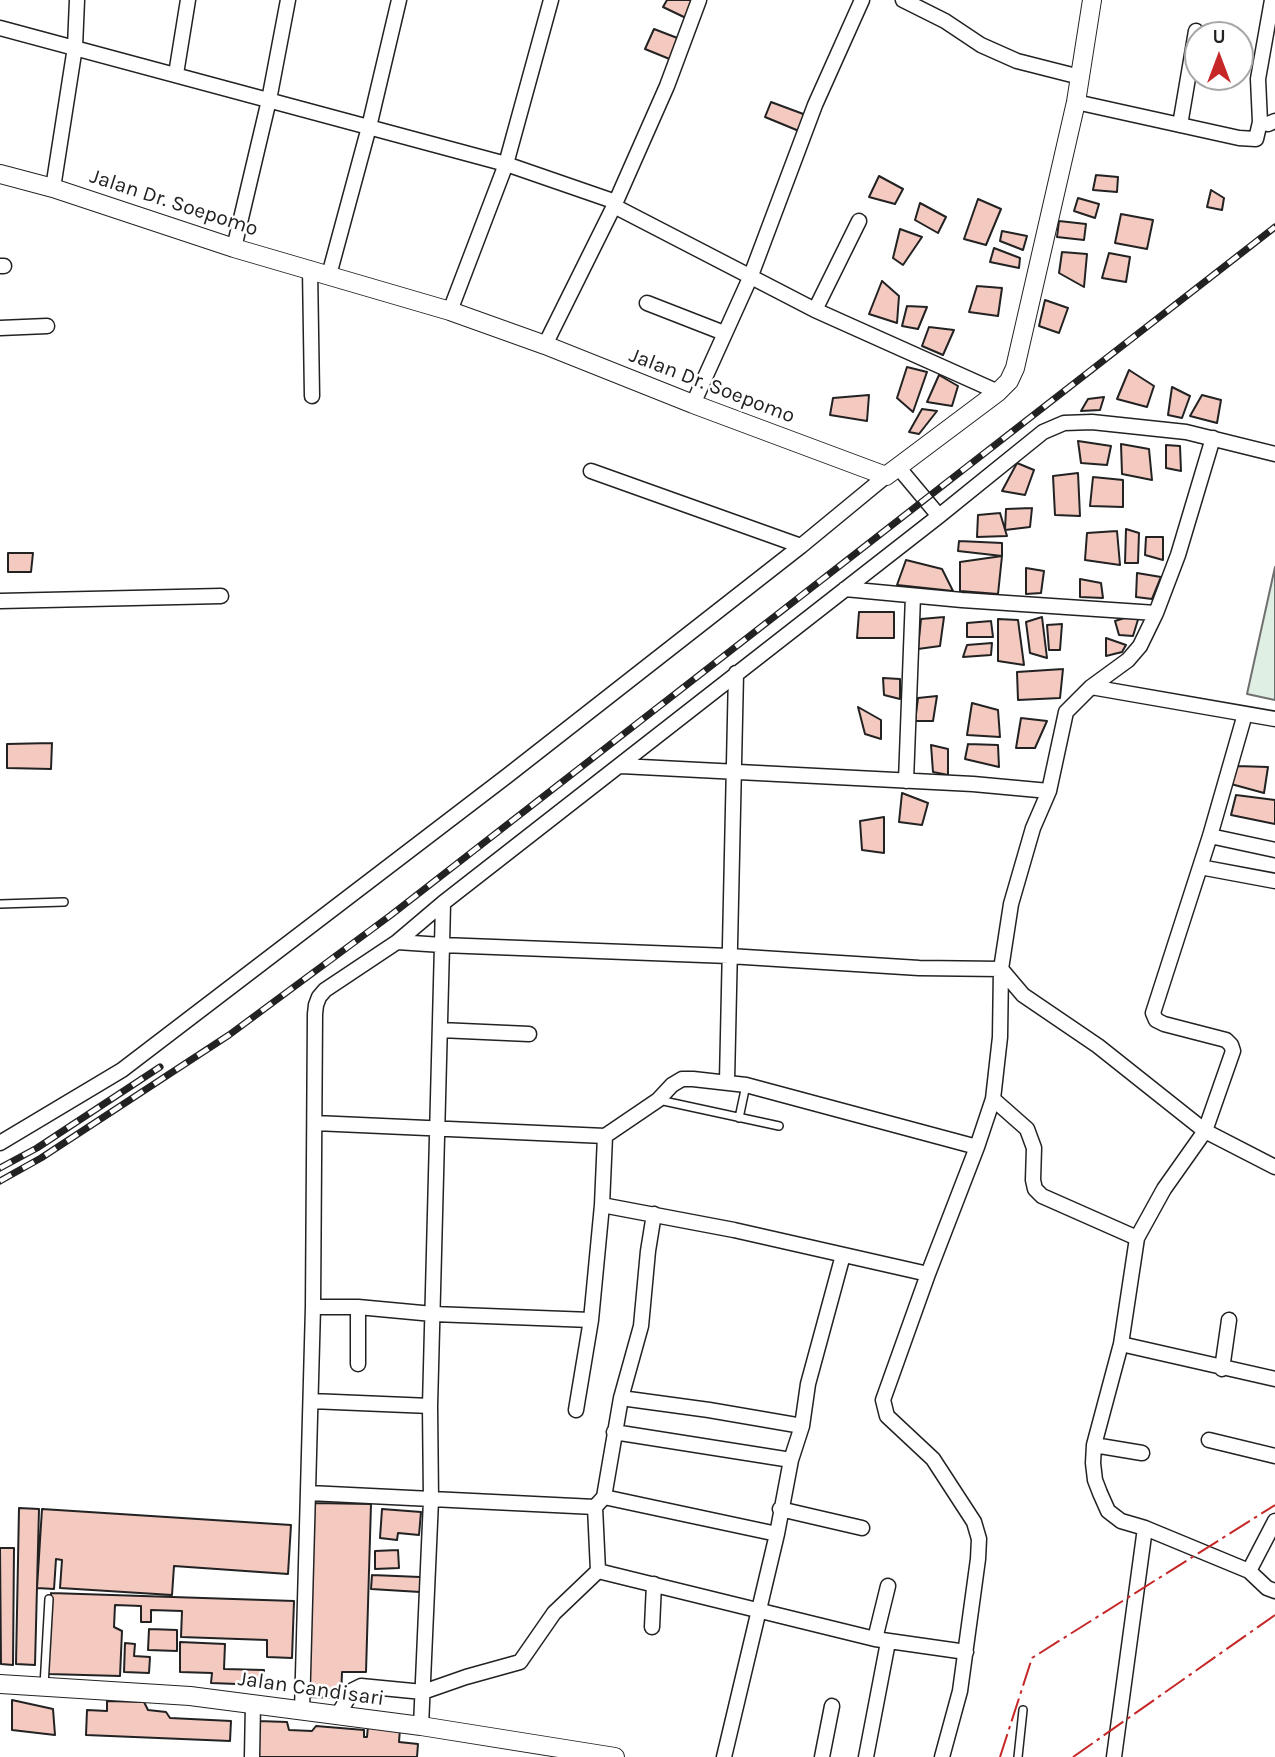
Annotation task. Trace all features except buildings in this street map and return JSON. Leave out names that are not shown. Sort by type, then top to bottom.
[{"type":"street","points":[[53,188],[75,47],[77,0]]},
{"type":"street","points":[[176,74],[188,0]]},
{"type":"street","points":[[234,248],[269,100],[288,0]]},
{"type":"street","points":[[329,275],[400,0]]},
{"type":"street","points":[[450,311],[506,164],[551,0]]},
{"type":"street","points":[[545,345],[615,204],[667,86],[699,0]]},
{"type":"street","points":[[693,404],[750,278],[815,105],[862,0]]},
{"type":"street","points":[[903,0],[945,21],[981,45],[1017,61],[1080,77]]},
{"type":"street","points":[[0,1143],[122,1070],[496,784],[1009,381],[1020,353],[1076,102],[1092,0]]},
{"type":"street","points":[[1076,102],[1256,139],[1268,122],[1258,79],[1272,0]]},
{"type":"street","points":[[0,28],[506,164],[615,204],[750,278],[815,310],[998,392]]},
{"type":"street","points":[[1180,125],[1186,91]]},
{"type":"street","name":"Jalan Dr. Soepomo","points":[[0,174],[53,188],[234,248],[450,311],[545,345],[693,404],[892,472]]},
{"type":"street","points":[[815,310],[859,221]]},
{"type":"street","points":[[310,269],[312,396]]},
{"type":"street","points":[[647,303],[724,333]]},
{"type":"street","points":[[0,328],[47,326]]},
{"type":"street","points":[[302,1711],[313,1307],[316,1005],[325,990],[397,942],[443,903],[1055,425],[1091,422],[1186,432],[1275,454]]},
{"type":"street","points":[[942,1757],[960,1691],[978,1559],[977,1531],[933,1460],[887,1416],[883,1409],[883,1400],[993,1099],[1000,1037],[1001,970],[1011,904],[1033,828],[1049,791],[1066,712],[1091,687],[1128,660],[1140,646],[1178,555],[1213,439]]},
{"type":"street","points":[[591,471],[801,546]]},
{"type":"street","points":[[892,472],[939,516]]},
{"type":"street","points":[[845,589],[1156,613]]},
{"type":"street","points":[[0,601],[221,596]]},
{"type":"street","points":[[906,781],[913,596]]},
{"type":"street","points":[[727,1081],[736,673]]},
{"type":"street","points":[[1091,687],[1275,719]]},
{"type":"street","points":[[1245,714],[1210,836],[1153,1013],[1156,1020],[1164,1024],[1226,1040],[1233,1051],[1205,1131],[1164,1189],[1137,1238],[1121,1344],[1094,1445],[1095,1480],[1108,1510],[1121,1521],[1145,1528],[1249,1571],[1267,1588],[1275,1591]]},
{"type":"street","points":[[621,766],[1049,791]]},
{"type":"street","points":[[1210,836],[1275,850]]},
{"type":"street","points":[[1200,867],[1275,881]]},
{"type":"street","points":[[422,1709],[431,1500],[430,1406],[443,903]]},
{"type":"street","points":[[397,942],[1001,970],[1023,995],[1098,1046],[1205,1131],[1275,1167]]},
{"type":"street","points":[[440,1030],[529,1034]]},
{"type":"street","points":[[315,1123],[605,1136],[659,1100],[672,1085],[682,1079],[727,1081],[746,1085],[977,1147]]},
{"type":"street","points":[[993,1099],[1027,1129],[1032,1138],[1035,1189],[1042,1196],[1137,1238]]},
{"type":"street","points":[[576,1410],[591,1320],[602,1205],[605,1136]]},
{"type":"street","points":[[602,1205],[928,1274]]},
{"type":"street","points":[[422,1709],[466,1677],[520,1662],[554,1613],[598,1571],[600,1502],[621,1398],[641,1326],[654,1214]]},
{"type":"street","points":[[724,1757],[777,1534],[791,1460],[802,1426],[808,1384],[843,1255]]},
{"type":"street","points":[[313,1307],[358,1307],[433,1314],[591,1320]]},
{"type":"street","points":[[358,1307],[358,1364]]},
{"type":"street","points":[[1222,1368],[1229,1320]]},
{"type":"street","points":[[1121,1344],[1275,1379]]},
{"type":"street","points":[[621,1398],[802,1426]]},
{"type":"street","points":[[311,1401],[430,1406]]},
{"type":"street","points":[[614,1432],[791,1460]]},
{"type":"street","points":[[1209,1440],[1275,1456]]},
{"type":"street","points":[[1094,1445],[1142,1453]]},
{"type":"street","points":[[309,1493],[431,1500],[600,1502],[777,1534]]},
{"type":"street","points":[[780,1509],[862,1528]]},
{"type":"street","points":[[1249,1571],[1275,1521]]},
{"type":"street","points":[[1114,1757],[1145,1528]]},
{"type":"street","points":[[598,1571],[882,1641],[966,1652]]},
{"type":"street","points":[[652,1627],[654,1584]]},
{"type":"street","points":[[866,1757],[888,1586]]},
{"type":"street","name":"Jalan Candisari","points":[[0,1684],[44,1681],[190,1696],[337,1716],[422,1709],[615,1757]]},
{"type":"street","points":[[337,1716],[353,1690],[361,1686],[422,1709]]},
{"type":"street","points":[[253,1704],[253,1757]]},
{"type":"street","points":[[822,1757],[832,1706]]},
{"type":"lane","points":[[0,904],[64,902]]},
{"type":"lane","points":[[739,1118],[746,1085]]},
{"type":"lane","points":[[659,1100],[779,1126]]},
{"type":"lane","points":[[44,1681],[49,1600]]},
{"type":"lane","points":[[1018,1757],[1023,1710]]},
{"type":"green space","points":[[1275,567],[1275,700],[1247,694]]},
{"type":"railway","points":[[0,1181],[41,1158],[229,1035],[391,915],[1275,227]]},
{"type":"railway","points":[[0,1168],[37,1148],[160,1067]]},
{"type":"power","points":[[1000,1757],[1032,1658],[1275,1505]]},
{"type":"power","points":[[1073,1757],[1275,1615]]}]
